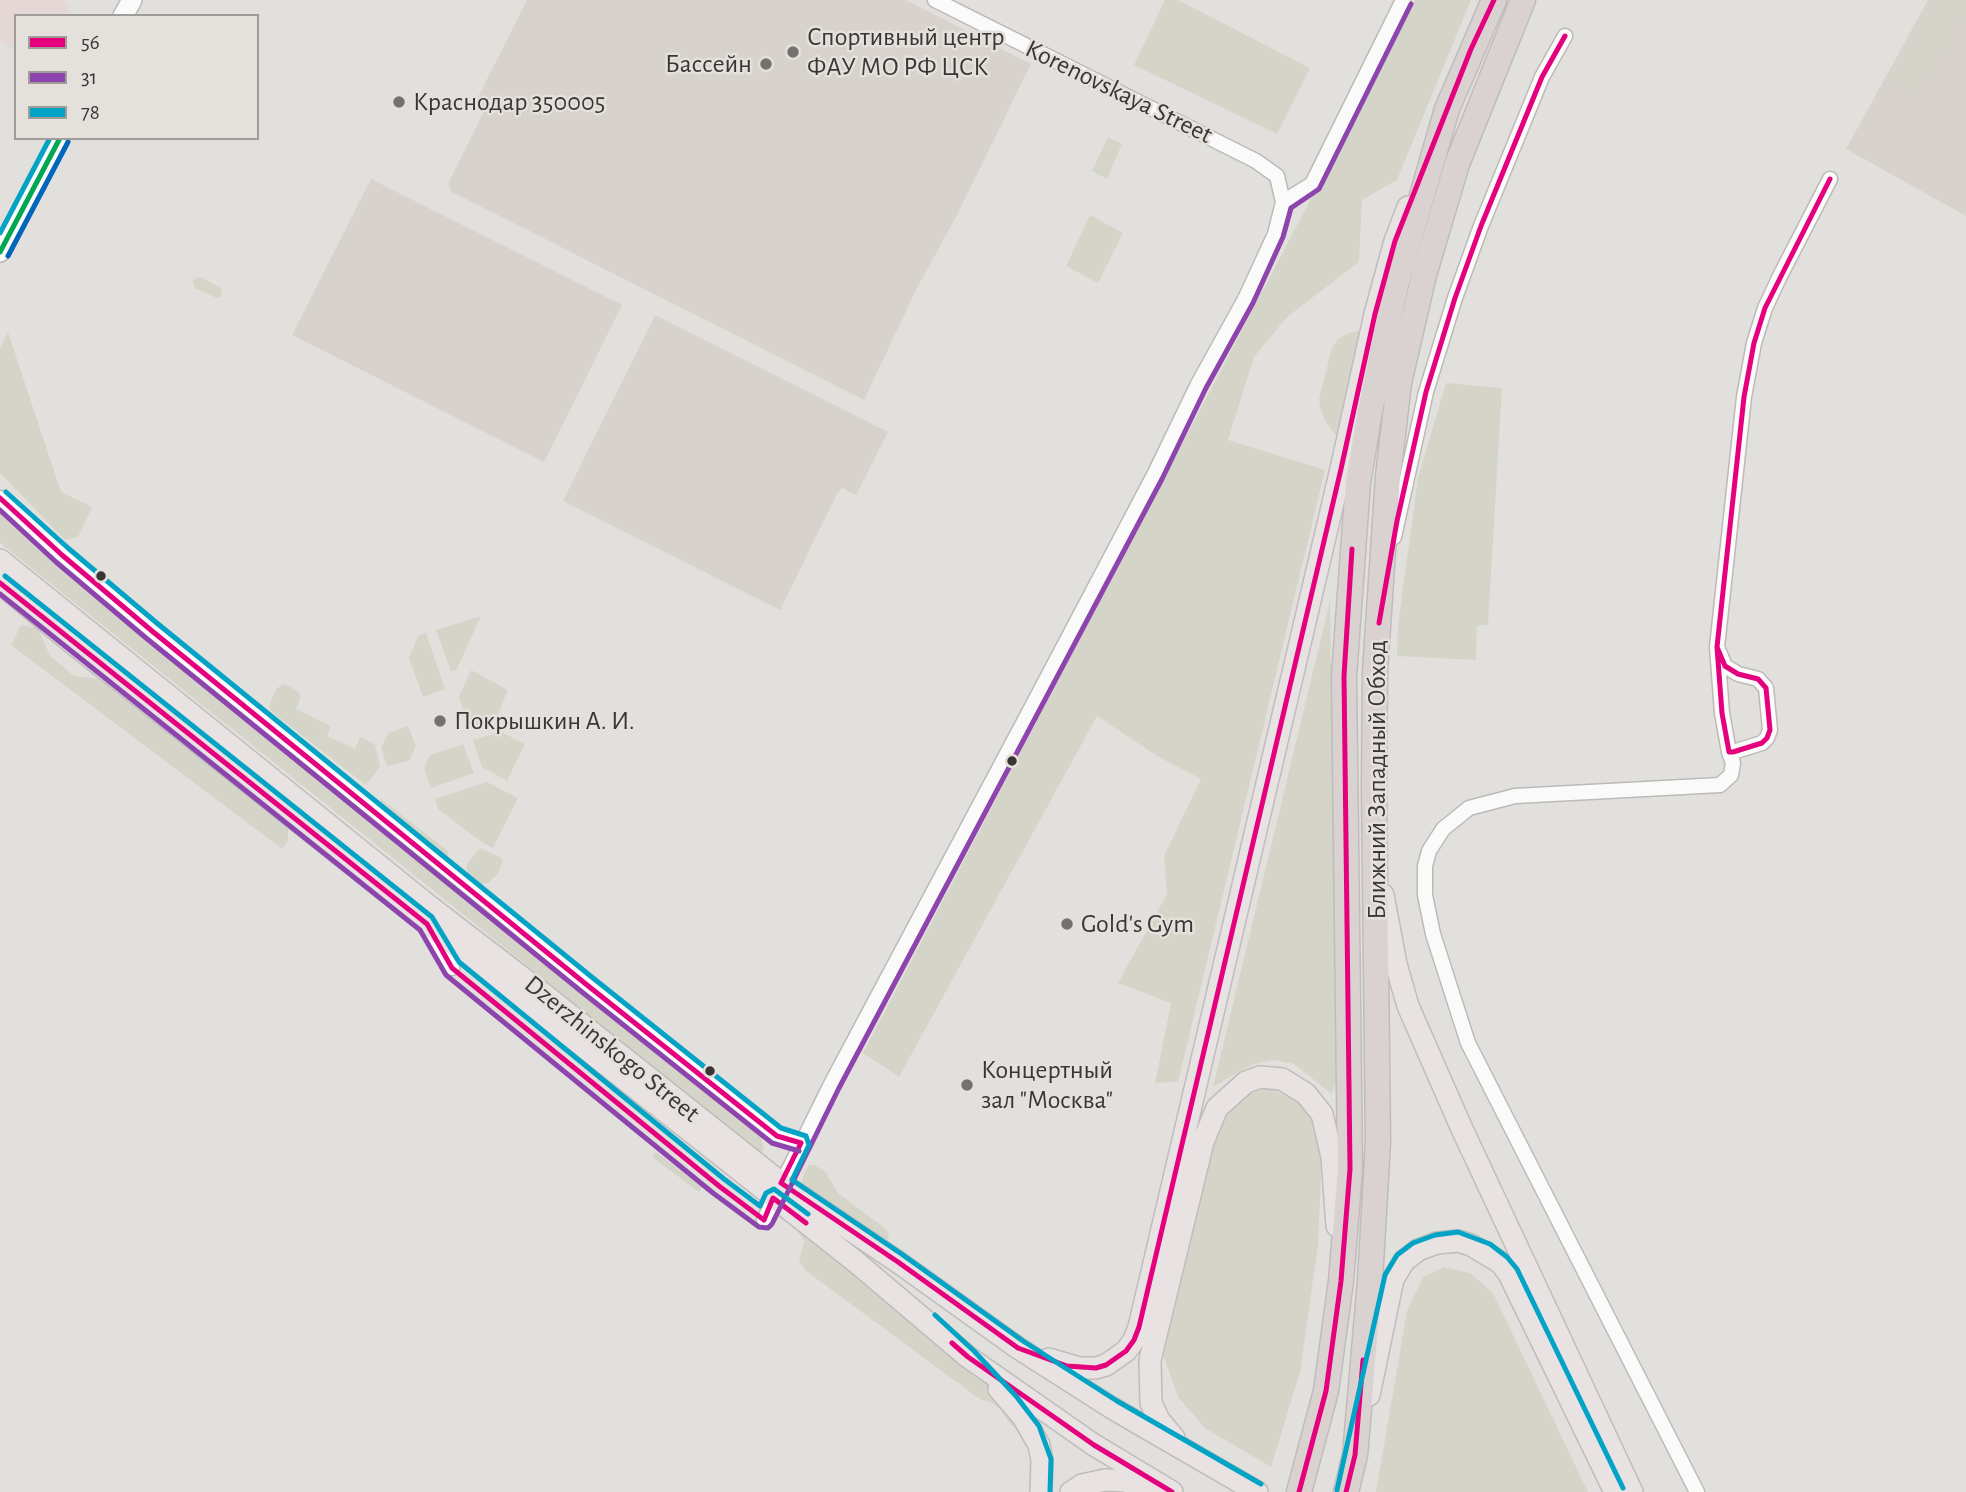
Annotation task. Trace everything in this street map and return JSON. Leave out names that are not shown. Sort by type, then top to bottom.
[{"type":"highway","points":[[1299,1492],[1325,1391],[1341,1281],[1350,1169],[1344,676],[1358,483],[1396,285],[1447,109],[1494,0]]},
{"type":"highway","name":"Ближний Западный Обход","points":[[1347,1488],[1355,1455],[1370,1281],[1378,1142],[1374,761],[1378,628],[1388,476],[1399,383],[1424,275],[1457,163],[1523,0]]},
{"type":"main road","points":[[1017,1348],[1067,1366],[1096,1368],[1106,1365],[1126,1351],[1139,1327],[1376,314],[1395,241],[1447,109]]},
{"type":"main road","name":"Dzerzhinskogo Street","points":[[0,560],[429,906],[541,992],[968,1357],[1094,1446],[1172,1492]]},
{"type":"main road","name":"Dzerzhinskogo Street","points":[[0,583],[427,924],[777,1191],[898,1262],[1017,1348],[1112,1408],[1257,1492]]},
{"type":"main road","points":[[1376,846],[1396,964],[1408,1006],[1632,1492]]},
{"type":"main road","points":[[1197,1458],[1170,1434],[1155,1413],[1149,1384],[1150,1360],[1203,1142],[1217,1108],[1246,1082],[1260,1077],[1282,1079],[1306,1094],[1322,1114],[1332,1157],[1341,1281]]},
{"type":"main road","points":[[1355,1455],[1393,1279],[1404,1261],[1418,1251],[1437,1243],[1458,1241],[1485,1251],[1501,1262],[1509,1274],[1615,1492]]},
{"type":"main road","points":[[968,1357],[1010,1402],[1032,1431],[1042,1460],[1041,1492]]},
{"type":"main road","points":[[1071,1492],[1082,1485],[1105,1480],[1126,1481],[1150,1492]]},
{"type":"street","name":"Korenovskaya Street","points":[[935,0],[1256,161],[1278,176],[1283,202]]},
{"type":"street","points":[[764,1220],[801,1143],[1245,299],[1275,234],[1283,202],[1312,184],[1403,0]]},
{"type":"street","points":[[1378,628],[1397,521],[1426,392],[1455,298],[1481,226],[1542,77],[1564,36]]},
{"type":"street","points":[[0,252],[59,140]]},
{"type":"street","points":[[1697,1492],[1468,1043],[1433,934],[1425,895],[1425,866],[1429,851],[1443,829],[1469,808],[1515,796],[1720,785],[1731,775],[1733,763],[1719,690],[1717,647],[1740,426],[1754,343],[1765,308],[1830,179]]},
{"type":"street","name":"Dzerzhinskogo Street","points":[[0,498],[152,631],[597,994],[778,1136],[801,1143]]},
{"type":"street","points":[[1717,647],[1726,666],[1732,671],[1758,678],[1766,688],[1770,730],[1767,738],[1762,743],[1729,752]]},
{"type":"street","points":[[427,924],[452,968]]},
{"type":"shaded area","points":[[0,0],[61,0],[71,5],[66,14],[14,14],[14,49],[0,41]]},
{"type":"shaded area","points":[[527,0],[906,0],[1031,64],[957,215],[916,290],[864,400],[452,192],[448,184],[484,111],[474,105]]},
{"type":"shaded area","points":[[1165,0],[1178,0],[1310,68],[1277,134],[1134,65]]},
{"type":"shaded area","points":[[1415,0],[1471,0],[1397,180],[1362,200],[1359,262],[1287,317],[1254,357],[1228,440],[1325,470],[1178,1082],[1155,1083],[1171,1003],[1118,983],[1167,894],[1164,856],[1201,779],[1157,756],[1097,716],[899,1077],[863,1053]]},
{"type":"shaded area","points":[[1928,0],[1966,0],[1966,216],[1846,149]]},
{"type":"shaded area","points":[[1940,0],[1966,1],[1915,93],[1894,81]]},
{"type":"shaded area","points":[[1108,137],[1122,144],[1107,179],[1092,171]]},
{"type":"shaded area","points":[[371,179],[622,305],[544,462],[292,335]]},
{"type":"shaded area","points":[[1090,215],[1123,233],[1098,283],[1066,266]]},
{"type":"shaded area","points":[[201,277],[222,289],[220,297],[195,288],[195,278]]},
{"type":"shaded area","points":[[655,315],[888,432],[856,495],[842,488],[837,494],[780,610],[563,501]]},
{"type":"shaded area","points":[[1362,330],[1338,439],[1326,422],[1319,399],[1332,348],[1338,339]]},
{"type":"shaded area","points":[[8,332],[61,492],[92,507],[78,537],[65,540],[0,473],[0,349]]},
{"type":"shaded area","points":[[1446,383],[1502,388],[1488,625],[1477,626],[1476,660],[1397,656],[1398,625],[1418,478]]},
{"type":"shaded area","points":[[0,508],[7,511],[57,567],[761,1137],[764,1149],[761,1153],[0,543]]},
{"type":"shaded area","points":[[1330,601],[1337,1077],[1332,1094],[1294,1064],[1275,1060],[1253,1064],[1213,1087]]},
{"type":"shaded area","points":[[481,616],[456,671],[451,671],[436,630]]},
{"type":"shaded area","points":[[21,625],[38,628],[50,656],[74,676],[98,679],[288,827],[288,841],[282,849],[11,645]]},
{"type":"shaded area","points":[[426,633],[445,689],[423,697],[409,658],[418,636]]},
{"type":"shaded area","points":[[471,670],[508,690],[496,719],[469,728],[459,697]]},
{"type":"shaded area","points":[[285,684],[299,692],[300,699],[296,709],[331,726],[327,736],[355,749],[360,737],[375,744],[380,767],[366,785],[272,712],[269,706],[277,688]]},
{"type":"shaded area","points":[[408,726],[416,746],[409,761],[387,766],[381,748],[388,733]]},
{"type":"shaded area","points":[[501,732],[525,744],[507,781],[482,767],[473,740]]},
{"type":"shaded area","points":[[463,744],[474,773],[431,788],[424,768],[430,755]]},
{"type":"shaded area","points":[[487,782],[518,798],[493,848],[438,809],[435,799]]},
{"type":"shaded area","points":[[381,799],[448,851],[448,856],[380,804]]},
{"type":"shaded area","points":[[480,848],[503,861],[498,874],[488,883],[481,884],[466,868]]},
{"type":"shaded area","points":[[1264,1086],[1298,1101],[1314,1115],[1322,1159],[1318,1244],[1300,1372],[1271,1467],[1205,1428],[1178,1397],[1163,1355],[1212,1144],[1222,1117],[1235,1102]]},
{"type":"shaded area","points":[[656,1152],[702,1187],[699,1192],[652,1157]]},
{"type":"shaded area","points":[[809,1165],[825,1171],[838,1193],[886,1229],[888,1239],[885,1241],[804,1188],[802,1181]]},
{"type":"shaded area","points":[[797,1230],[995,1390],[1024,1434],[1010,1424],[1000,1409],[981,1400],[806,1271],[799,1261],[804,1241]]},
{"type":"shaded area","points":[[1444,1267],[1470,1273],[1493,1293],[1588,1492],[1376,1492],[1407,1311],[1423,1277]]},
{"type":"transit line","name":"56","points":[[0,498],[152,631],[587,985],[777,1136],[801,1143],[781,1183],[1018,1348],[1067,1366],[1096,1368],[1106,1365],[1126,1351],[1139,1327],[1375,314],[1395,241],[1471,49],[1494,0]]},
{"type":"transit line","name":"31","points":[[0,594],[420,930],[446,975],[713,1193],[759,1227],[768,1228],[839,1088],[1162,479],[1206,388],[1253,303],[1283,237],[1291,208],[1319,189],[1411,4]]},
{"type":"transit line","name":"56","points":[[1379,623],[1397,521],[1426,392],[1455,298],[1481,226],[1542,77],[1565,36]]},
{"type":"transit line","name":"78","points":[[0,233],[49,140]]},
{"type":"transit line","points":[[0,252],[59,140]]},
{"type":"transit line","points":[[8,256],[68,142]]},
{"type":"transit line","name":"56","points":[[1717,647],[1744,397],[1754,343],[1765,308],[1830,179]]},
{"type":"transit line","name":"78","points":[[6,492],[158,624],[593,978],[781,1128],[806,1136],[809,1145],[792,1180],[1023,1341],[1117,1401],[1261,1484]]},
{"type":"transit line","name":"31","points":[[0,510],[56,562],[146,638],[582,992],[772,1143],[799,1151]]},
{"type":"transit line","name":"56","points":[[1299,1492],[1326,1391],[1341,1281],[1350,1169],[1344,676],[1352,549]]},
{"type":"transit line","name":"78","points":[[5,576],[432,917],[459,962],[724,1179],[760,1206],[766,1193],[774,1189],[808,1214]]},
{"type":"transit line","name":"56","points":[[0,583],[427,924],[452,968],[719,1186],[764,1220],[773,1198],[806,1223]]},
{"type":"transit line","name":"56","points":[[1717,647],[1725,666],[1738,674],[1758,679],[1766,688],[1770,730],[1767,738],[1762,743],[1733,752],[1729,752],[1722,713],[1717,647]]},
{"type":"transit line","name":"78","points":[[1337,1490],[1385,1275],[1397,1255],[1413,1243],[1435,1235],[1458,1232],[1490,1244],[1517,1269],[1623,1488]]},
{"type":"transit line","name":"78","points":[[935,1315],[974,1351],[1016,1396],[1039,1426],[1051,1459],[1050,1492]]},
{"type":"transit line","name":"56","points":[[952,1343],[1094,1445],[1172,1492]]},
{"type":"transit line","name":"56","points":[[1346,1492],[1355,1455],[1363,1360]]},
{"type":"place","name":"Спортивный центр ФАУ МО РФ ЦСК","points":[[793,52]]},
{"type":"place","name":"Бассейн","points":[[766,64]]},
{"type":"place","name":"Краснодар 350005","points":[[399,102]]},
{"type":"place","name":"Покрышкин А. И.","points":[[440,721]]},
{"type":"place","name":"Gold's Gym","points":[[1067,924]]},
{"type":"place","name":"Концертный зал \"Москва\"","points":[[967,1085]]}]
